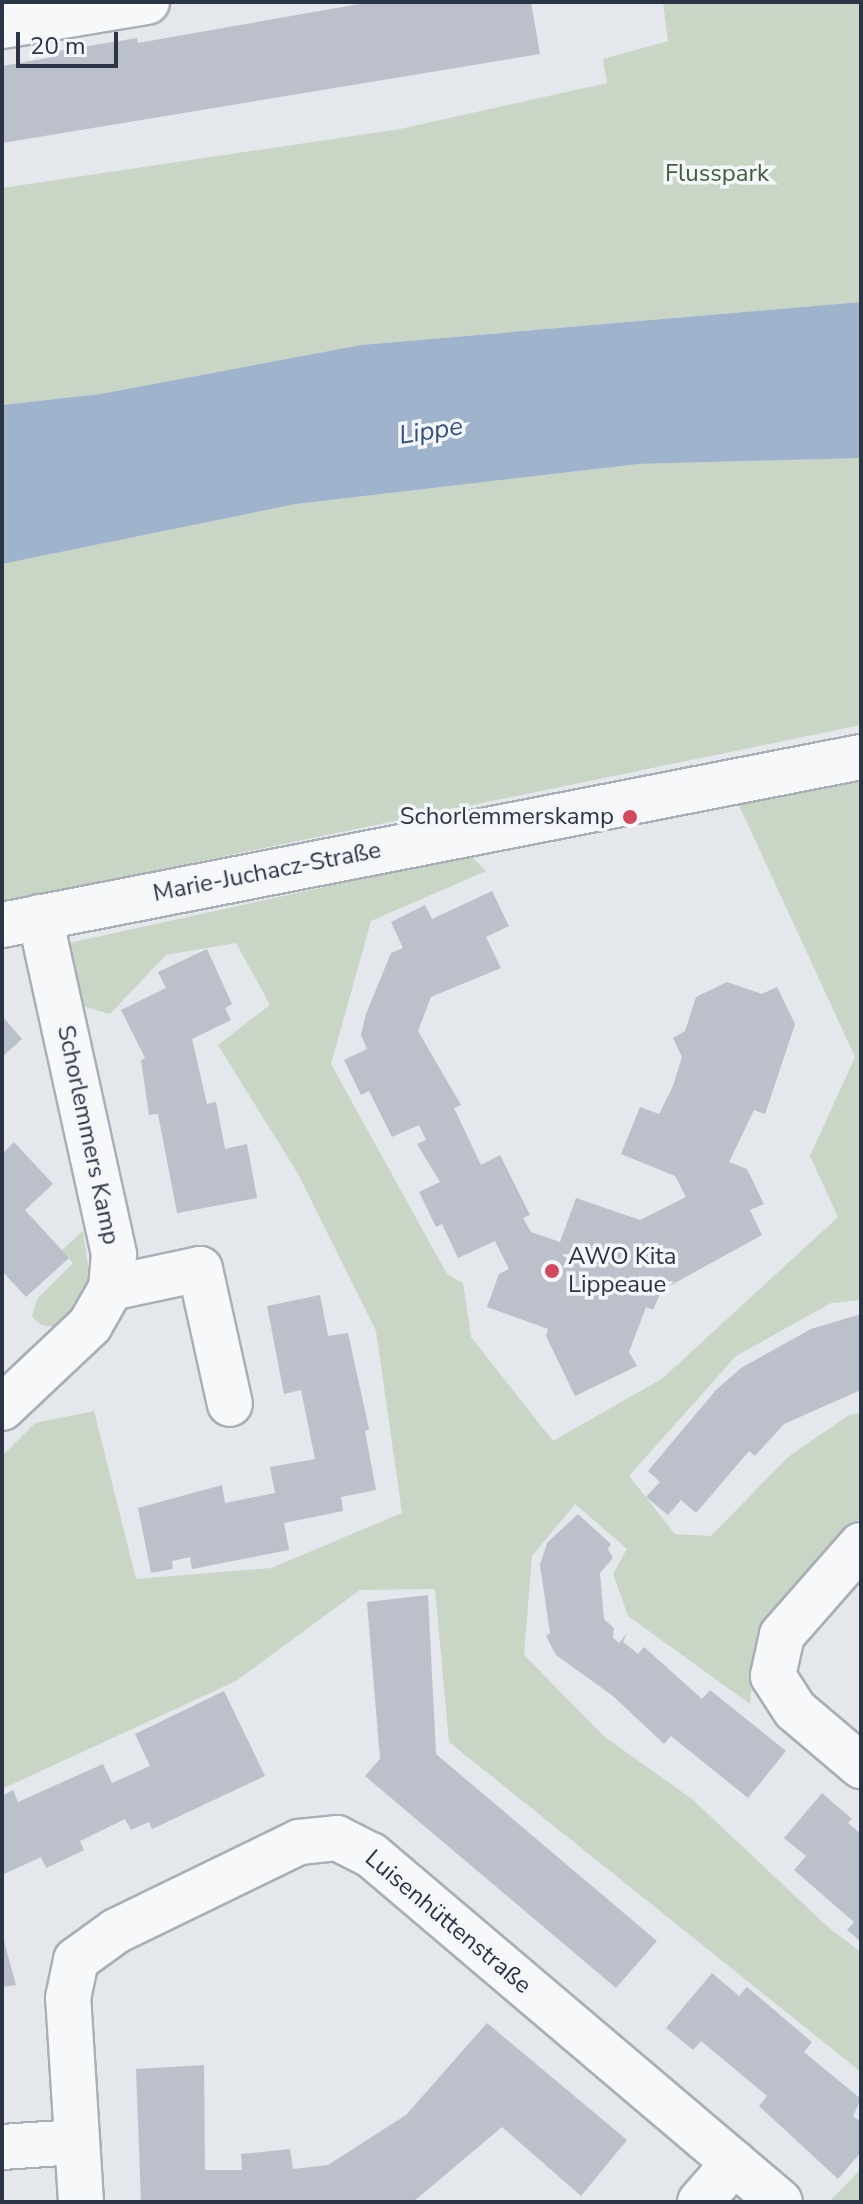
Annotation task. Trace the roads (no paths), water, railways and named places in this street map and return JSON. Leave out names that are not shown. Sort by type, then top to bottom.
[{"type":"street","points":[[2,26],[147,2]]},
{"type":"street","name":"Marie-Juchacz-Straße","points":[[21,921],[861,757]]},
{"type":"street","name":"Schorlemmers Kamp","points":[[2,1408],[90,1325],[111,1288],[114,1254],[21,921]]},
{"type":"street","points":[[111,1288],[200,1269],[230,1404]]},
{"type":"street","points":[[861,1545],[782,1635],[773,1676],[795,1710],[861,1766]]},
{"type":"street","name":"Luisenhüttenstraße","points":[[81,2202],[68,1998],[76,1960],[116,1931],[285,1849],[337,1838],[371,1855],[780,2202]]},
{"type":"street","points":[[2,2147],[76,2142]]},
{"type":"street","points":[[700,2202],[734,2163]]},
{"type":"water","name":"Lippe","points":[[861,302],[861,458],[639,464],[296,504],[2,564],[2,405],[100,394],[361,345]]},
{"type":"place","name":"Schorlemmerskamp","points":[[630,817]]},
{"type":"place","name":"AWO Kita Lippeaue","points":[[552,1271]]},
{"type":"park label","name":"Flusspark","points":[[717,174]]}]
